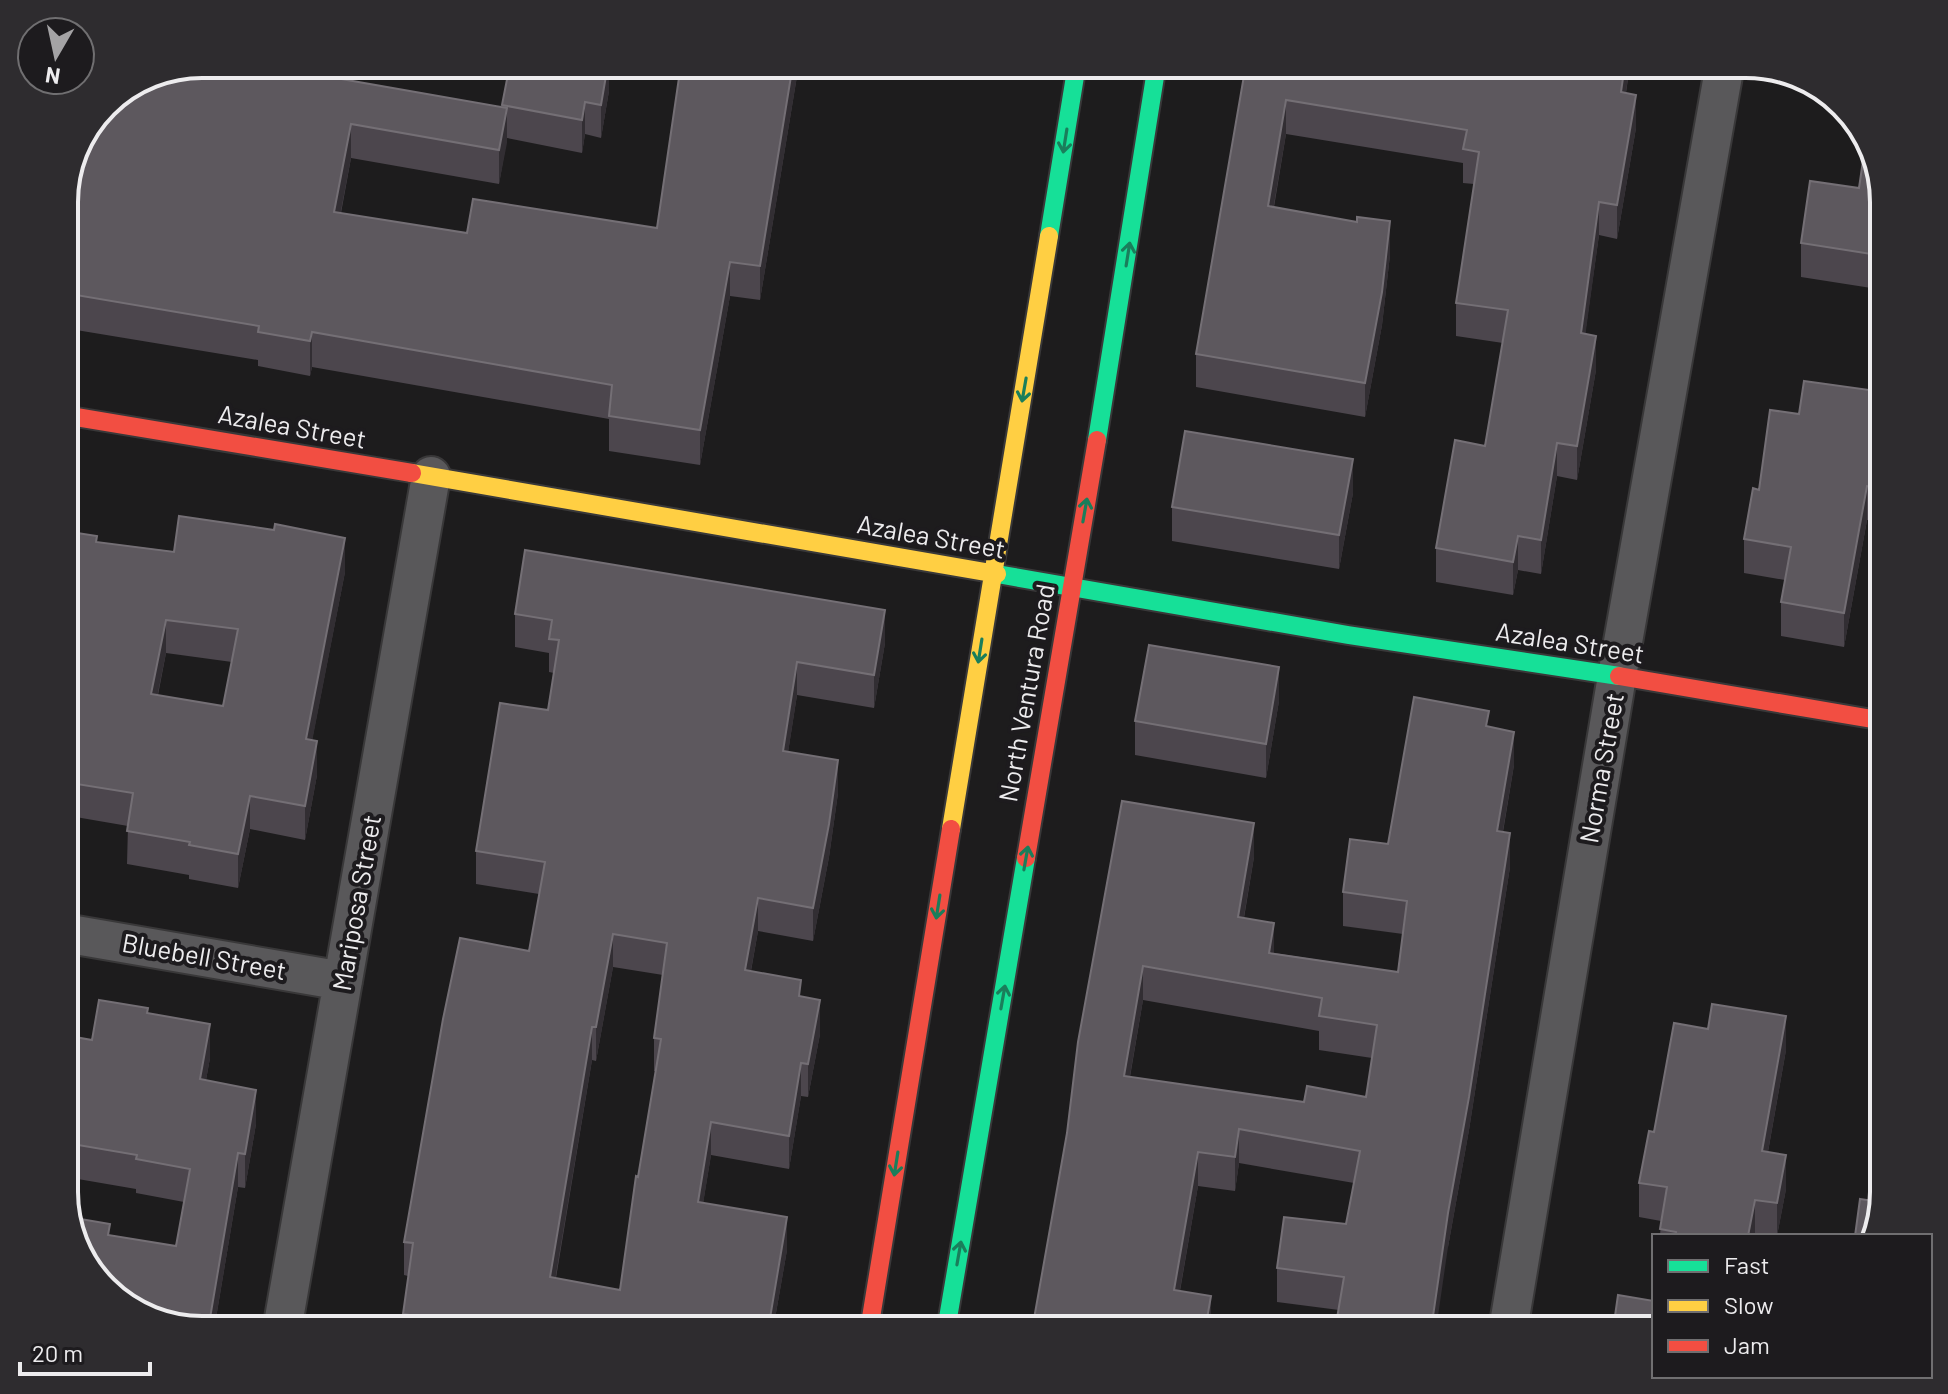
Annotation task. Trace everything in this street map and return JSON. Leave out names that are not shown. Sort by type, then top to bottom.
[{"type":"main road","name":"North Ventura Road","points":[[871,1316],[1075,78]]},
{"type":"main road","name":"North Ventura Road","points":[[948,1316],[1155,78]]},
{"type":"main road","name":"Azalea Street","points":[[78,417],[1348,635],[1870,719]]},
{"type":"street","name":"Norma Street","points":[[1510,1316],[1617,676],[1723,78]]},
{"type":"street","name":"Mariposa Street","points":[[284,1316],[431,476]]},
{"type":"street","name":"Bluebell Street","points":[[78,935],[343,981]]},
{"type":"building","points":[[202,78],[335,78],[507,108],[499,150],[351,124],[334,212],[467,233],[473,199],[657,228],[679,78],[791,78],[760,266],[730,262],[700,430],[609,416],[612,385],[312,332],[310,341],[258,332],[259,326],[78,295],[78,194],[87,154],[114,114],[154,87],[178,80]]},
{"type":"building","points":[[507,78],[606,78],[601,105],[585,102],[582,120],[502,105]]},
{"type":"building","points":[[1244,78],[1623,78],[1621,92],[1636,95],[1617,205],[1599,202],[1581,333],[1596,336],[1577,446],[1557,443],[1541,540],[1518,536],[1513,562],[1436,548],[1455,440],[1485,446],[1508,310],[1456,303],[1479,152],[1463,149],[1467,130],[1286,100],[1268,206],[1357,222],[1357,217],[1390,221],[1382,292],[1365,383],[1196,354]]},
{"type":"building","points":[[1863,162],[1869,186],[1870,254],[1801,243],[1810,181],[1859,188]]},
{"type":"building","points":[[1804,381],[1870,390],[1870,486],[1867,486],[1844,613],[1781,602],[1791,547],[1744,539],[1753,488],[1759,490],[1770,410],[1799,414]]},
{"type":"building","points":[[1185,431],[1353,459],[1339,535],[1172,507]]},
{"type":"building","points":[[179,516],[274,530],[275,524],[345,538],[306,739],[317,741],[305,806],[250,796],[238,854],[127,831],[133,793],[78,784],[78,533],[97,536],[96,542],[174,552]],"holes":[[[166,620],[238,629],[223,706],[151,694]]]},
{"type":"building","points":[[525,550],[885,610],[874,675],[797,662],[783,751],[838,760],[829,824],[813,908],[758,898],[745,970],[801,980],[799,996],[820,1000],[808,1064],[801,1063],[789,1136],[711,1122],[698,1202],[787,1217],[770,1316],[403,1314],[413,1243],[404,1242],[460,938],[529,951],[545,862],[476,851],[500,703],[548,710],[559,640],[549,639],[552,620],[515,614]],"holes":[[[613,934],[667,943],[654,1038],[661,1039],[636,1176],[620,1290],[550,1277],[592,1027],[596,1027]]]},
{"type":"building","points":[[1149,645],[1279,667],[1266,744],[1135,721]]},
{"type":"building","points":[[1414,697],[1489,711],[1486,726],[1514,732],[1497,831],[1510,833],[1433,1316],[1337,1316],[1344,1277],[1277,1268],[1284,1217],[1346,1224],[1360,1151],[1239,1129],[1235,1157],[1198,1152],[1174,1290],[1211,1296],[1207,1316],[1034,1316],[1067,1133],[1078,1042],[1122,801],[1254,823],[1238,917],[1274,923],[1269,953],[1398,972],[1407,901],[1343,892],[1350,839],[1388,844]],"holes":[[[1143,966],[1322,998],[1319,1016],[1377,1025],[1366,1097],[1307,1086],[1304,1102],[1124,1076]]]},
{"type":"building","points":[[99,1000],[148,1008],[147,1013],[210,1024],[200,1079],[256,1090],[245,1154],[238,1153],[210,1316],[178,1314],[140,1299],[109,1274],[87,1240],[81,1219],[110,1224],[108,1235],[176,1246],[190,1169],[136,1159],[137,1155],[78,1145],[78,1038],[92,1040]]},
{"type":"building","points":[[1712,1004],[1786,1016],[1762,1151],[1786,1155],[1777,1203],[1755,1200],[1748,1234],[1676,1234],[1660,1229],[1667,1187],[1639,1183],[1649,1131],[1654,1132],[1674,1023],[1708,1029]]},
{"type":"building","points":[[1860,1199],[1869,1200],[1863,1232],[1855,1234]]},
{"type":"building","points":[[1618,1295],[1652,1301],[1652,1316],[1615,1316]]},
{"type":"traffic: fast","points":[[1049,236],[1075,78]]},
{"type":"traffic: fast","points":[[1097,440],[1155,78]]},
{"type":"traffic: fast","points":[[997,574],[1348,635],[1619,676]]},
{"type":"traffic: fast","points":[[948,1316],[1026,858]]},
{"type":"traffic: slow","points":[[951,829],[1049,236]]},
{"type":"traffic: slow","points":[[412,473],[997,574]]},
{"type":"traffic: jam","points":[[78,417],[412,473]]},
{"type":"traffic: jam","points":[[1026,858],[1097,440]]},
{"type":"traffic: jam","points":[[1619,676],[1870,719]]},
{"type":"traffic: jam","points":[[871,1316],[951,829]]}]
